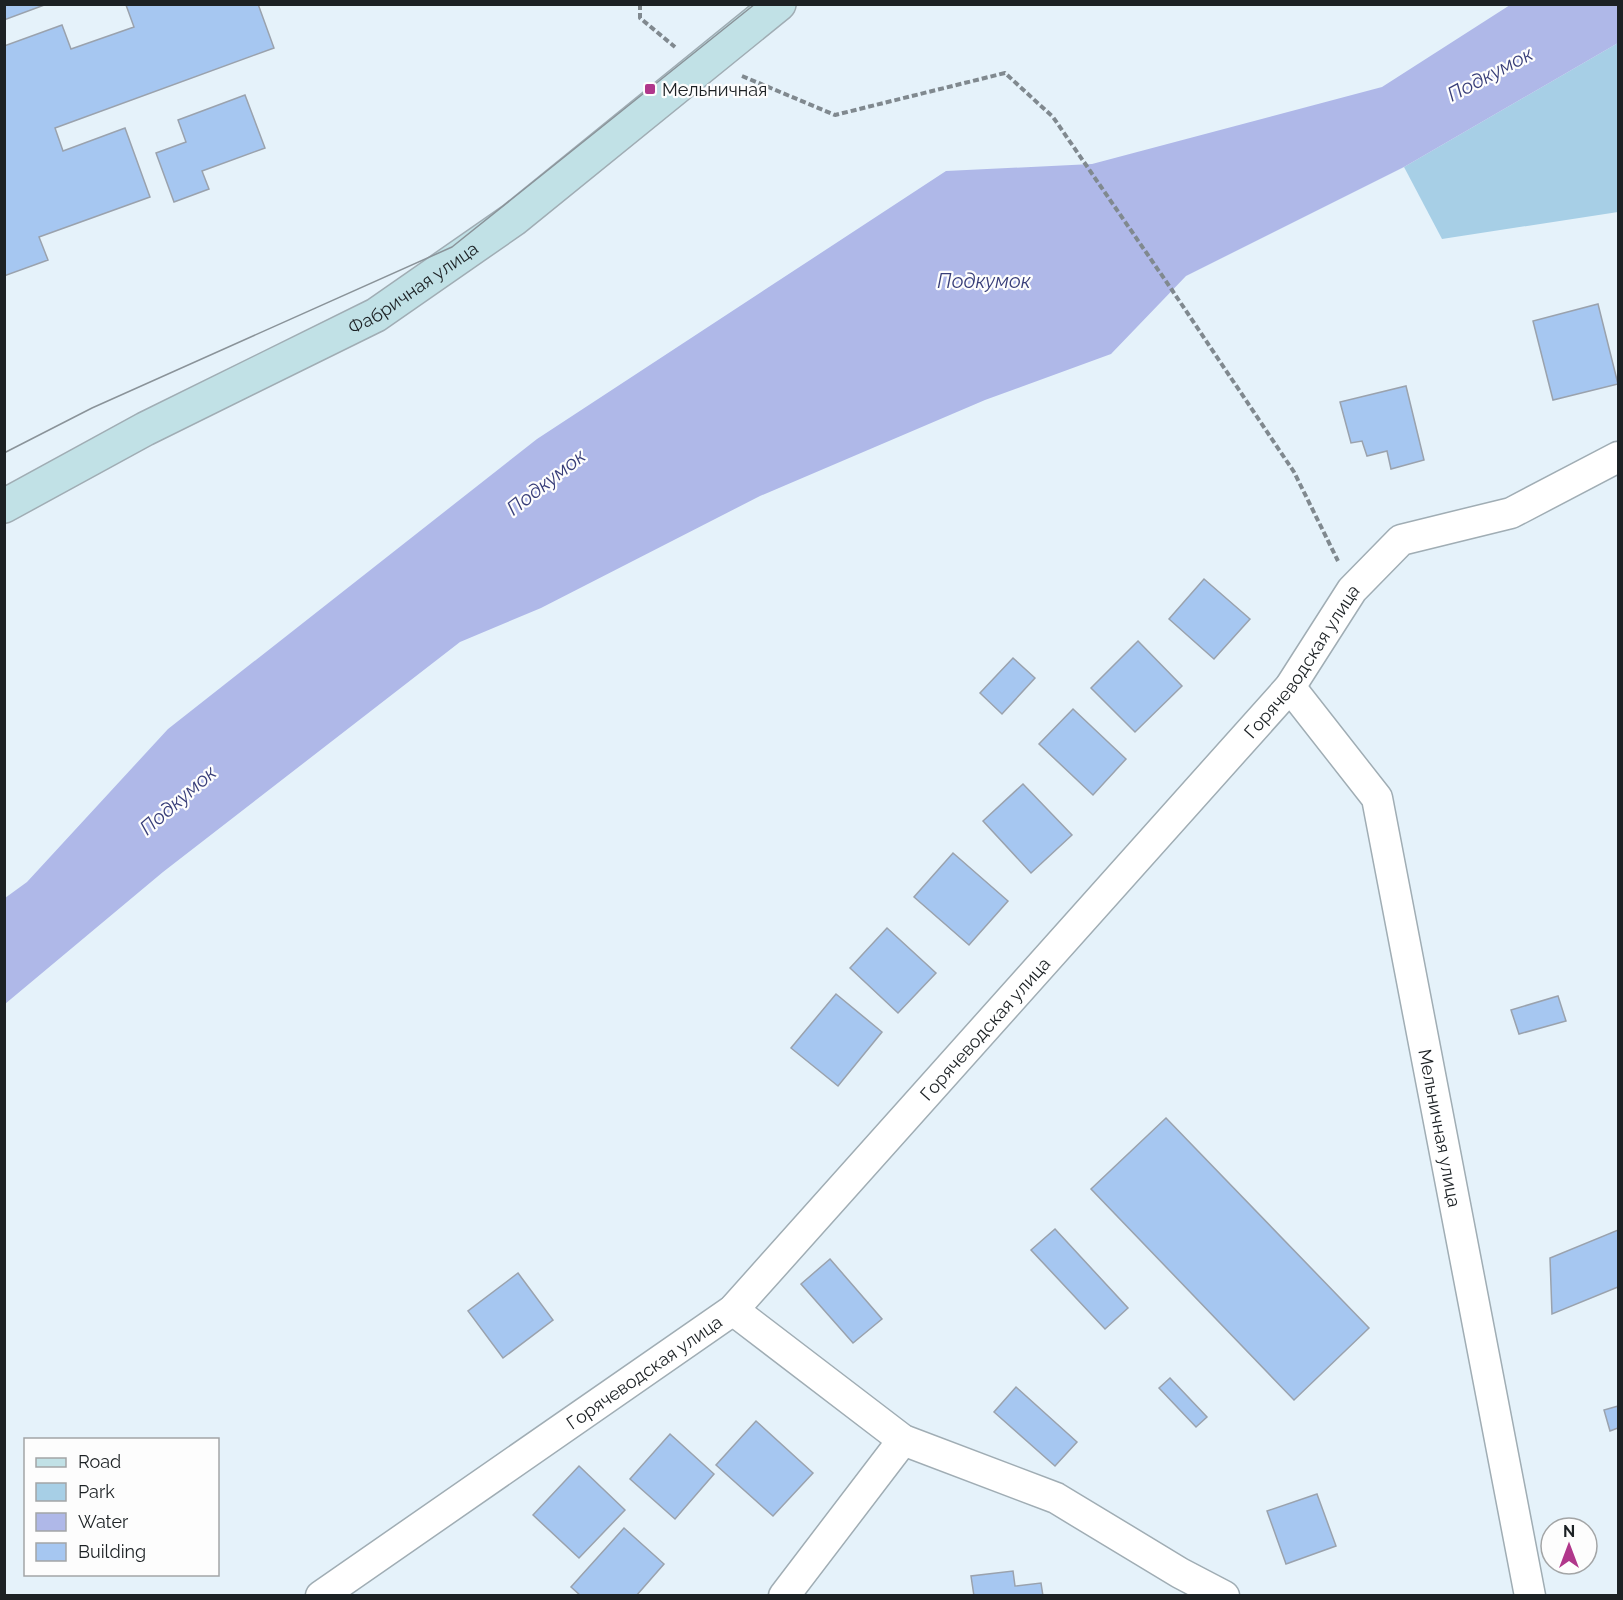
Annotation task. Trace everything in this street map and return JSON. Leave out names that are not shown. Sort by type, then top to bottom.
[{"type":"main road","name":"Фабричная улица","points":[[4,506],[145,429],[376,315],[514,219],[779,4]]},
{"type":"street","name":"Горячеводская улица","points":[[321,1596],[733,1310],[1290,687],[1352,591],[1401,540],[1511,513],[1618,457]]},
{"type":"street","name":"Мельничная улица","points":[[1290,687],[1377,798],[1530,1596]]},
{"type":"street","points":[[733,1310],[903,1440],[1056,1498],[1180,1573],[1224,1596]]},
{"type":"street","points":[[784,1596],[903,1440]]},
{"type":"path","points":[[640,4],[640,18],[676,48],[835,114],[1005,73],[1053,117],[1269,433],[1294,472],[1352,591]]},
{"type":"green space","points":[[1618,43],[1618,212],[1442,239],[1404,167]]},
{"type":"water","name":"Подкумок","points":[[1510,5],[1618,5],[1618,43],[1404,167],[1186,276],[1111,354],[985,400],[760,496],[541,608],[460,642],[163,872],[5,1004],[5,898],[27,882],[168,729],[537,439],[946,171],[1092,164],[1382,87]]},
{"type":"building","points":[[4,4],[47,4],[4,20]]},
{"type":"building","points":[[258,4],[274,48],[55,128],[63,151],[125,128],[150,197],[39,237],[48,260],[4,276],[4,46],[62,25],[71,49],[134,27],[126,5]]},
{"type":"building","points":[[245,95],[265,148],[202,171],[209,189],[174,202],[156,153],[186,142],[178,120]]},
{"type":"building","points":[[1598,304],[1618,384],[1553,400],[1533,321]]},
{"type":"building","points":[[1406,386],[1424,460],[1391,469],[1387,451],[1367,456],[1362,441],[1351,443],[1340,402]]},
{"type":"building","points":[[1204,579],[1250,619],[1214,659],[1169,619]]},
{"type":"building","points":[[1138,641],[1182,686],[1135,732],[1091,688]]},
{"type":"building","points":[[1013,658],[1035,678],[1002,714],[980,693]]},
{"type":"building","points":[[1073,709],[1126,759],[1093,795],[1039,744]]},
{"type":"building","points":[[1023,784],[1072,835],[1031,873],[983,821]]},
{"type":"building","points":[[953,853],[1008,901],[969,945],[914,897]]},
{"type":"building","points":[[887,928],[936,973],[898,1013],[850,968]]},
{"type":"building","points":[[836,994],[882,1032],[838,1086],[791,1048]]},
{"type":"building","points":[[1558,996],[1566,1021],[1519,1034],[1511,1010]]},
{"type":"building","points":[[1166,1118],[1369,1328],[1294,1400],[1091,1189]]},
{"type":"building","points":[[1055,1229],[1128,1308],[1105,1329],[1031,1250]]},
{"type":"building","points":[[1618,1230],[1618,1287],[1552,1314],[1550,1258]]},
{"type":"building","points":[[830,1259],[882,1319],[853,1343],[801,1284]]},
{"type":"building","points":[[518,1273],[553,1320],[503,1358],[468,1311]]},
{"type":"building","points":[[1170,1378],[1207,1417],[1196,1427],[1159,1388]]},
{"type":"building","points":[[1016,1387],[1077,1442],[1055,1466],[994,1412]]},
{"type":"building","points":[[1618,1406],[1618,1428],[1610,1431],[1604,1410]]},
{"type":"building","points":[[756,1421],[813,1473],[773,1516],[716,1465]]},
{"type":"building","points":[[670,1434],[714,1474],[675,1519],[630,1479]]},
{"type":"building","points":[[579,1466],[625,1510],[579,1558],[533,1515]]},
{"type":"building","points":[[1317,1494],[1336,1546],[1286,1564],[1267,1511]]},
{"type":"building","points":[[624,1528],[664,1564],[636,1596],[581,1596],[571,1587]]},
{"type":"building","points":[[1013,1571],[1015,1586],[1041,1583],[1043,1596],[974,1596],[971,1576]]},
{"type":"tram line","points":[[4,453],[92,408],[452,247],[755,4]]},
{"type":"place","name":"Мельничная","points":[[650,89]]}]
